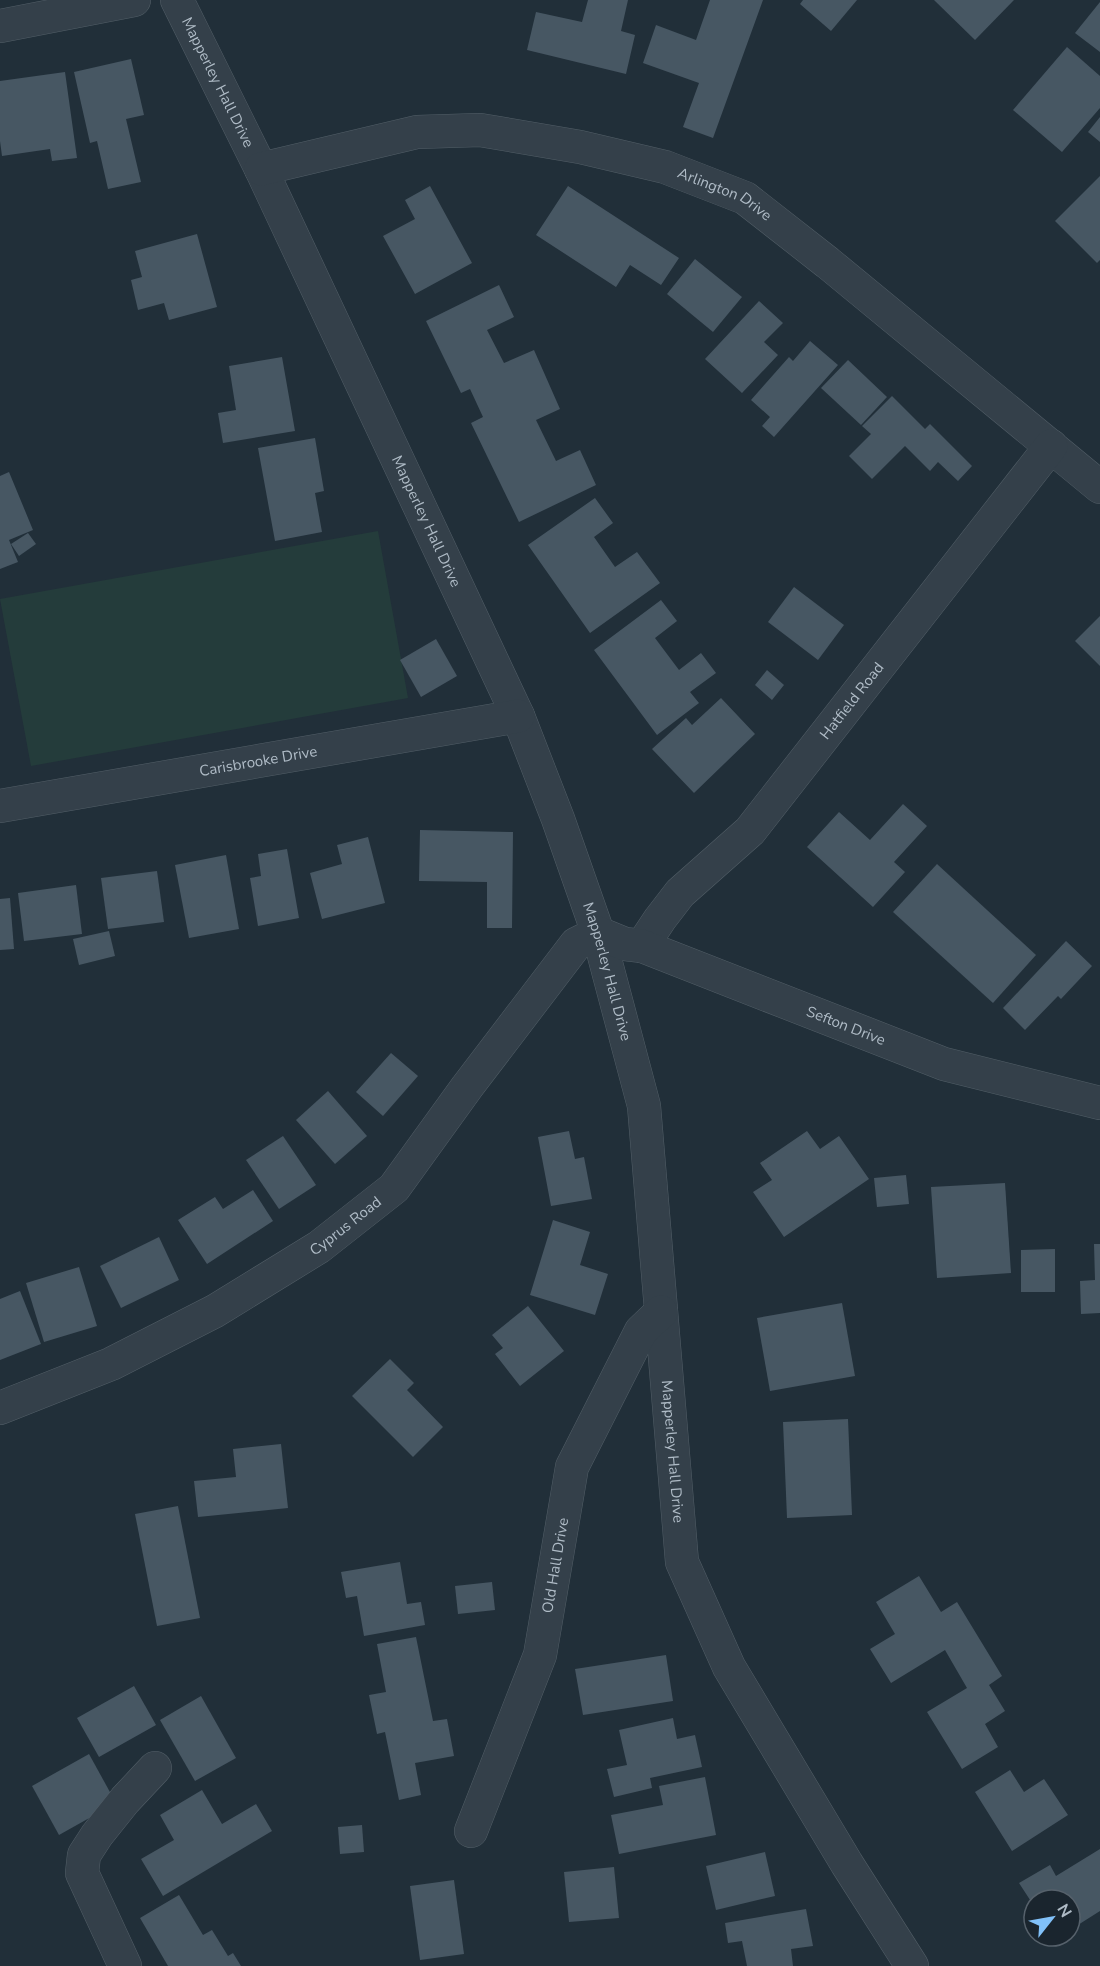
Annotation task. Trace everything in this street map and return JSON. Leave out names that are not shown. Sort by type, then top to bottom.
[{"type":"street","points":[[0,26],[134,0]]},
{"type":"street","name":"Mapperley Hall Drive","points":[[177,0],[261,169],[518,716],[558,819],[598,933],[644,1106],[682,1562],[729,1667],[847,1864],[912,1966]]},
{"type":"street","name":"Arlington Drive","points":[[261,169],[417,132],[480,130],[580,147],[665,167],[745,198],[828,263],[1100,487]]},
{"type":"street","name":"Hatfield Road","points":[[642,946],[680,893],[750,831],[1051,446]]},
{"type":"street","name":"Carisbrooke Drive","points":[[0,806],[518,716]]},
{"type":"street","name":"Sefton Drive","points":[[598,933],[625,944],[642,946],[944,1065],[1100,1102]]},
{"type":"street","name":"Cyprus Road","points":[[0,1408],[111,1364],[214,1311],[319,1247],[394,1188],[467,1087],[576,944],[598,933]]},
{"type":"street","name":"Old Hall Drive","points":[[471,1831],[540,1655],[572,1467],[641,1331],[661,1312]]},
{"type":"street","points":[[125,1966],[82,1874],[84,1855],[125,1800],[154,1768]]},
{"type":"green space","points":[[378,531],[408,698],[31,766],[0,599]]},
{"type":"building","points":[[588,0],[628,0],[621,31],[635,35],[626,74],[527,50],[536,12],[582,22]]},
{"type":"building","points":[[710,0],[763,0],[713,138],[683,127],[699,83],[643,63],[656,25],[696,40]]},
{"type":"building","points":[[803,0],[857,0],[831,31],[800,4]]},
{"type":"building","points":[[934,0],[1014,0],[975,40]]},
{"type":"building","points":[[1100,2],[1100,52],[1075,33]]},
{"type":"building","points":[[1067,47],[1100,76],[1100,108],[1062,152],[1013,110]]},
{"type":"building","points":[[131,59],[144,115],[126,119],[141,182],[108,189],[97,141],[90,143],[74,72]]},
{"type":"building","points":[[65,72],[77,158],[52,161],[50,149],[2,156],[0,81]]},
{"type":"building","points":[[1100,117],[1100,142],[1088,132]]},
{"type":"building","points":[[1100,176],[1100,260],[1097,263],[1055,221]]},
{"type":"building","points":[[430,186],[472,263],[415,294],[383,236],[415,219],[405,200]]},
{"type":"building","points":[[568,186],[679,258],[661,285],[630,265],[616,287],[536,235]]},
{"type":"building","points":[[197,234],[217,307],[169,320],[164,303],[138,310],[131,280],[142,277],[135,251]]},
{"type":"building","points":[[695,259],[742,297],[713,332],[667,294]]},
{"type":"building","points":[[499,285],[514,317],[487,330],[504,363],[534,350],[560,409],[536,420],[556,461],[580,450],[596,485],[519,522],[471,423],[483,417],[470,389],[461,393],[426,321]]},
{"type":"building","points":[[759,301],[783,323],[764,342],[778,355],[742,393],[705,359]]},
{"type":"building","points":[[810,341],[838,365],[774,437],[762,426],[770,417],[751,400],[789,357],[793,361]]},
{"type":"building","points":[[282,357],[295,431],[223,443],[218,413],[236,410],[229,366]]},
{"type":"building","points":[[848,360],[887,397],[861,425],[821,388]]},
{"type":"building","points":[[892,396],[925,429],[930,424],[972,466],[958,481],[938,462],[930,471],[905,446],[872,479],[849,456],[871,434],[862,426]]},
{"type":"building","points":[[315,438],[324,491],[315,493],[322,532],[275,541],[258,448]]},
{"type":"building","points":[[9,472],[33,530],[9,540],[18,562],[0,569],[0,476]]},
{"type":"building","points":[[595,498],[613,523],[594,537],[615,567],[637,552],[660,583],[590,633],[528,545]]},
{"type":"building","points":[[28,533],[36,544],[19,556],[11,544]]},
{"type":"building","points":[[794,587],[844,625],[818,660],[768,622]]},
{"type":"building","points":[[661,600],[677,621],[655,638],[679,670],[701,653],[716,673],[690,692],[699,703],[657,735],[594,650]]},
{"type":"building","points":[[1100,616],[1100,666],[1075,641]]},
{"type":"building","points":[[436,639],[457,676],[421,697],[400,660]]},
{"type":"building","points":[[767,670],[784,685],[772,700],[755,685]]},
{"type":"building","points":[[721,698],[755,734],[694,793],[652,749],[686,718],[692,725]]},
{"type":"building","points":[[903,804],[927,826],[894,862],[905,872],[873,907],[807,847],[839,812],[870,840]]},
{"type":"building","points":[[420,830],[513,832],[512,928],[487,928],[487,882],[419,881]]},
{"type":"building","points":[[368,837],[385,903],[322,919],[310,873],[342,864],[337,845]]},
{"type":"building","points":[[287,849],[299,918],[258,926],[250,878],[261,876],[258,854]]},
{"type":"building","points":[[226,855],[239,929],[189,938],[175,865]]},
{"type":"building","points":[[937,864],[1036,955],[993,1003],[893,912]]},
{"type":"building","points":[[157,871],[164,922],[108,929],[101,878]]},
{"type":"building","points":[[76,885],[82,934],[24,941],[18,893]]},
{"type":"building","points":[[10,898],[14,949],[0,950],[0,899]]},
{"type":"building","points":[[109,931],[115,956],[79,965],[73,939]]},
{"type":"building","points":[[1066,941],[1092,966],[1061,999],[1058,996],[1025,1030],[1003,1008]]},
{"type":"building","points":[[391,1053],[418,1076],[383,1116],[356,1092]]},
{"type":"building","points":[[328,1091],[367,1136],[335,1164],[296,1120]]},
{"type":"building","points":[[569,1131],[575,1159],[584,1157],[592,1199],[551,1206],[538,1137]]},
{"type":"building","points":[[807,1131],[820,1149],[839,1136],[869,1179],[784,1237],[753,1192],[772,1180],[760,1163]]},
{"type":"building","points":[[283,1136],[316,1185],[279,1209],[246,1160]]},
{"type":"building","points":[[906,1175],[909,1204],[877,1207],[874,1178]]},
{"type":"building","points":[[1005,1183],[1011,1273],[937,1278],[931,1187]]},
{"type":"building","points":[[253,1190],[273,1221],[207,1264],[178,1220],[215,1197],[223,1209]]},
{"type":"building","points":[[553,1220],[590,1232],[580,1265],[608,1274],[595,1315],[530,1295]]},
{"type":"building","points":[[159,1237],[179,1280],[121,1308],[100,1266]]},
{"type":"building","points":[[1094,1244],[1100,1244],[1100,1313],[1081,1314],[1080,1281],[1095,1280]]},
{"type":"building","points":[[1055,1249],[1055,1292],[1021,1292],[1021,1250]]},
{"type":"building","points":[[79,1267],[97,1326],[44,1342],[26,1283]]},
{"type":"building","points":[[20,1291],[41,1344],[0,1360],[0,1299]]},
{"type":"building","points":[[842,1303],[855,1376],[770,1391],[757,1318]]},
{"type":"building","points":[[528,1306],[564,1351],[520,1386],[495,1354],[503,1348],[492,1335]]},
{"type":"building","points":[[390,1359],[414,1383],[407,1390],[443,1427],[413,1457],[352,1396]]},
{"type":"building","points":[[848,1419],[852,1515],[787,1518],[783,1422]]},
{"type":"building","points":[[281,1444],[288,1508],[198,1517],[194,1481],[236,1477],[233,1449]]},
{"type":"building","points":[[178,1506],[200,1618],[157,1626],[135,1514]]},
{"type":"building","points":[[400,1562],[407,1604],[421,1602],[425,1625],[364,1636],[357,1596],[346,1598],[341,1572]]},
{"type":"building","points":[[919,1576],[941,1612],[957,1602],[1002,1676],[989,1685],[1005,1711],[985,1724],[998,1747],[962,1769],[927,1712],[967,1688],[945,1650],[891,1683],[870,1649],[895,1634],[876,1602]]},
{"type":"building","points":[[492,1582],[495,1610],[458,1614],[455,1586]]},
{"type":"building","points":[[416,1637],[433,1721],[447,1719],[454,1756],[415,1763],[421,1795],[399,1800],[385,1732],[377,1734],[369,1695],[386,1692],[377,1644]]},
{"type":"building","points":[[666,1655],[673,1701],[583,1715],[575,1669]]},
{"type":"building","points":[[134,1686],[156,1725],[99,1757],[77,1718]]},
{"type":"building","points":[[201,1696],[236,1758],[195,1781],[160,1720]]},
{"type":"building","points":[[673,1718],[677,1739],[695,1735],[702,1767],[650,1778],[652,1788],[614,1797],[607,1769],[627,1765],[619,1730]]},
{"type":"building","points":[[89,1754],[116,1803],[59,1835],[32,1786]]},
{"type":"building","points":[[1010,1770],[1024,1792],[1044,1779],[1068,1815],[1012,1851],[975,1792]]},
{"type":"building","points":[[705,1777],[716,1835],[619,1854],[611,1815],[663,1805],[659,1786]]},
{"type":"building","points":[[202,1790],[222,1824],[256,1804],[272,1831],[163,1896],[141,1859],[174,1840],[160,1815]]},
{"type":"building","points":[[362,1825],[364,1852],[340,1854],[338,1827]]},
{"type":"building","points":[[1100,1849],[1100,1911],[1082,1922],[1082,1888],[1022,1888],[1019,1883],[1050,1865],[1056,1876]]},
{"type":"building","points":[[765,1852],[775,1896],[716,1910],[706,1866]]},
{"type":"building","points":[[614,1867],[619,1918],[569,1922],[564,1872]]},
{"type":"building","points":[[454,1880],[464,1954],[420,1960],[410,1886]]},
{"type":"building","points":[[179,1895],[203,1935],[212,1930],[228,1956],[233,1953],[241,1966],[168,1966],[140,1918]]},
{"type":"building","points":[[806,1909],[813,1946],[791,1949],[793,1966],[747,1966],[742,1941],[728,1943],[725,1923]]}]
